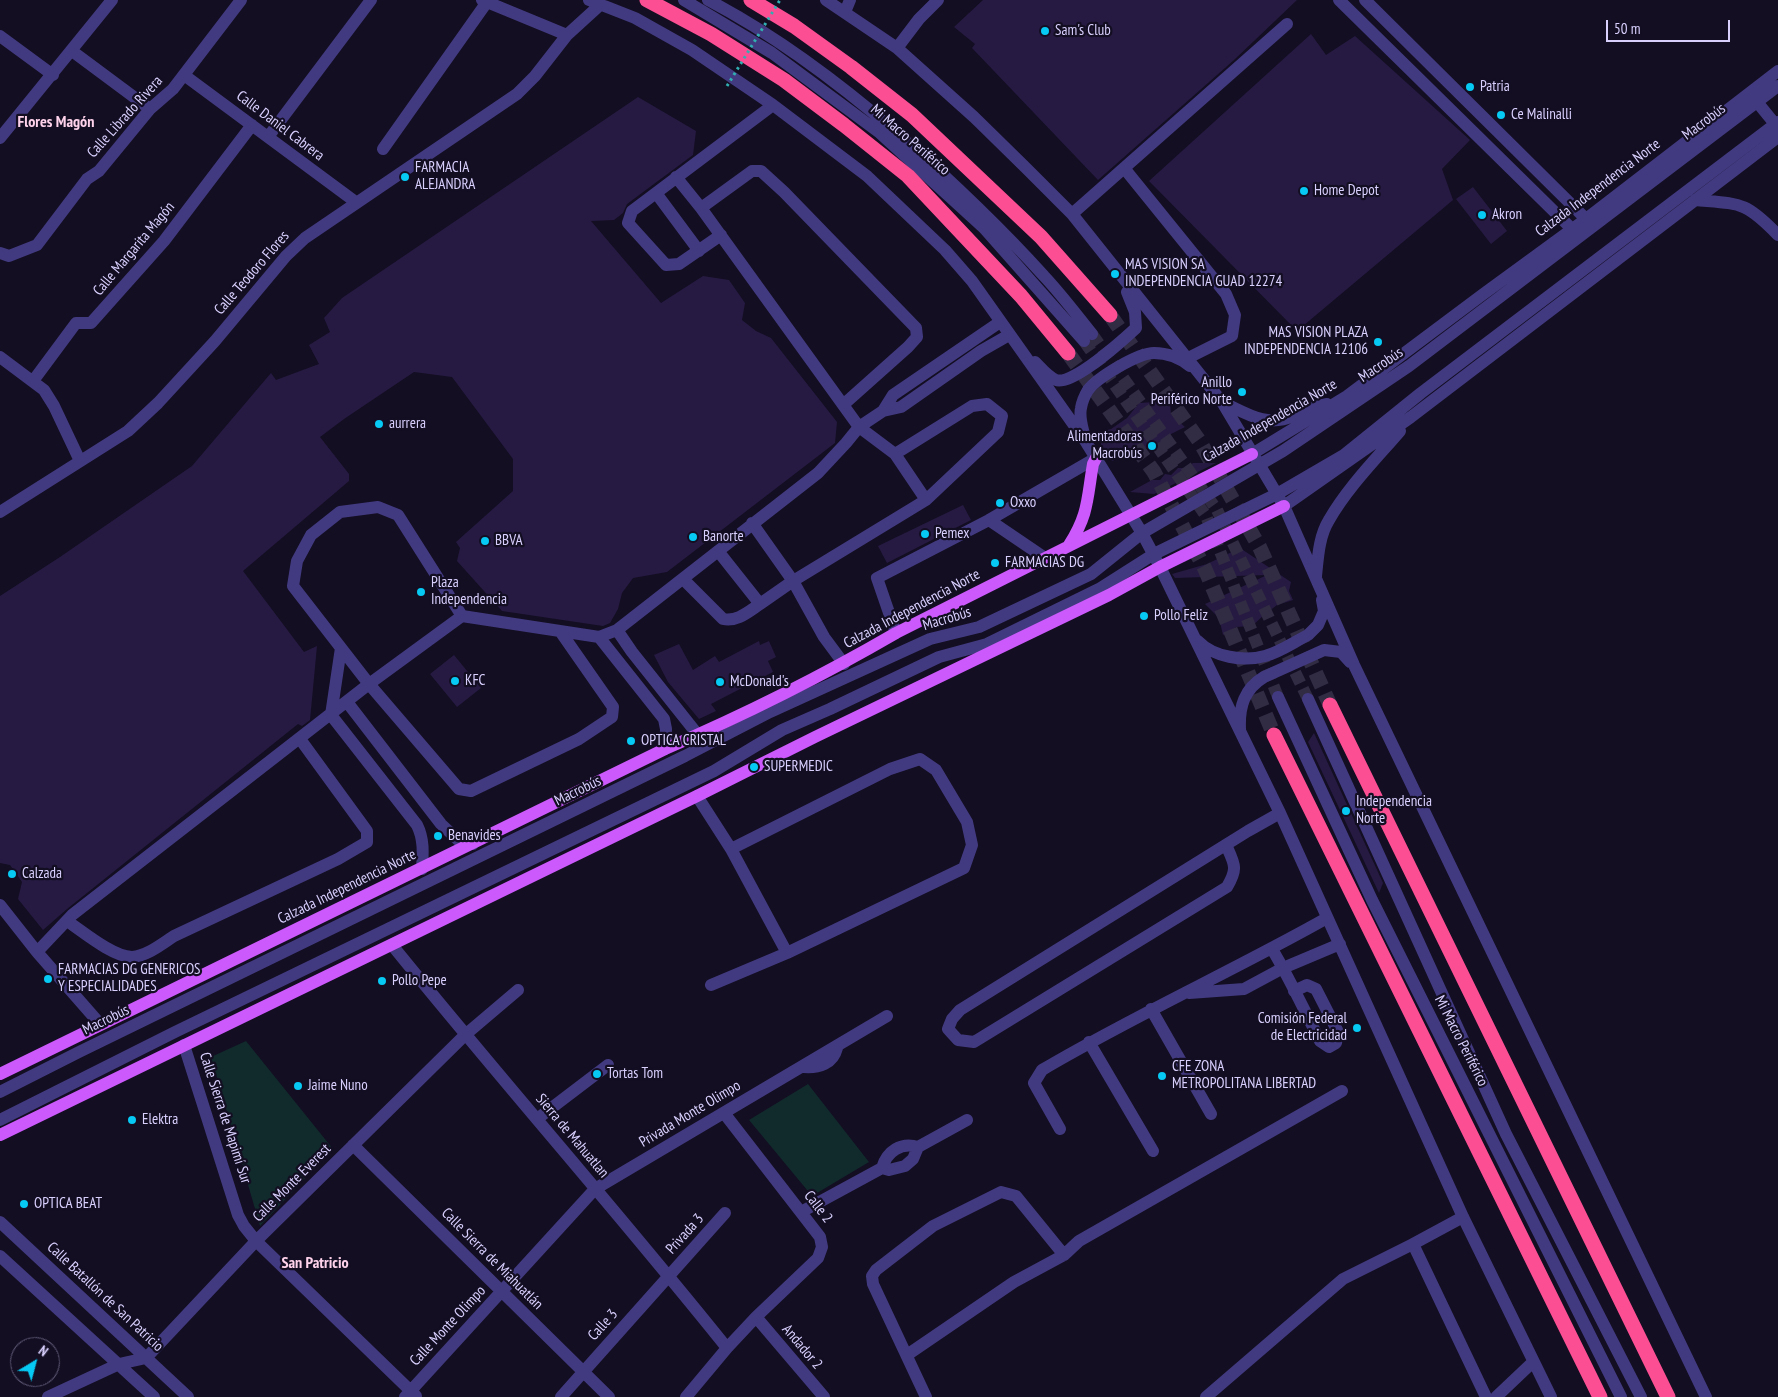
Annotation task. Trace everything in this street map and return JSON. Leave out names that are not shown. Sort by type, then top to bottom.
[{"type":"highway","points":[[647,0],[711,34],[784,80],[908,176],[1021,296],[1068,353]]},
{"type":"highway","points":[[751,0],[801,31],[912,115],[1041,237],[1110,315]]},
{"type":"highway","points":[[1330,704],[1668,1397]]},
{"type":"highway","points":[[1274,736],[1600,1397]]},
{"type":"main road","name":"Calzada Independencia Norte","points":[[0,1074],[664,749],[698,735],[844,664],[896,633],[1252,454]]},
{"type":"main road","points":[[1068,547],[1086,513],[1093,464],[1096,458]]},
{"type":"main road","points":[[0,1135],[1109,595],[1160,567],[1284,506]]},
{"type":"street","points":[[0,138],[112,0]]},
{"type":"street","name":"Calle Librado Rivera","points":[[0,253],[10,256],[37,245],[87,179],[99,171],[150,109],[173,89],[241,0]]},
{"type":"street","points":[[268,137],[371,0]]},
{"type":"street","name":"Mi Macro Periférico","points":[[684,0],[772,54],[880,134],[984,228],[1088,338],[1045,277],[990,219],[921,155],[866,107],[777,40],[708,0]]},
{"type":"street","points":[[826,0],[896,48],[974,117],[1072,214],[1222,402],[1284,506],[1354,665],[1706,1397]]},
{"type":"street","points":[[845,12],[850,0]]},
{"type":"street","points":[[896,48],[918,19],[938,0]]},
{"type":"street","points":[[1339,0],[1572,229]]},
{"type":"street","points":[[1365,0],[1586,219]]},
{"type":"street","points":[[383,149],[484,1],[567,35]]},
{"type":"street","points":[[596,2],[635,18],[692,50],[773,105],[867,176],[907,212],[945,250],[972,281],[1086,442],[1154,554],[1280,813],[1463,1217],[1551,1397]]},
{"type":"street","name":"Calle Teodoro Flores","points":[[0,512],[128,430],[158,403],[215,341],[286,256],[305,238],[517,94],[535,76],[596,2]]},
{"type":"street","points":[[1072,214],[1288,24]]},
{"type":"street","points":[[0,36],[52,75]]},
{"type":"street","points":[[72,50],[150,109]]},
{"type":"street","name":"Calzada Independencia Norte","points":[[1252,454],[1347,396],[1450,318],[1754,97],[1778,71]]},
{"type":"street","name":"Calle Daniel Cabrera","points":[[184,74],[357,203]]},
{"type":"street","name":"Macrobús","points":[[0,1092],[96,1043],[676,761],[770,712],[930,639],[978,627],[1091,574],[1142,533],[1283,451],[1409,366],[1754,97],[1778,86]]},
{"type":"street","points":[[1754,97],[1777,128]]},
{"type":"street","points":[[721,235],[679,264],[666,265],[628,224],[632,211],[773,105]]},
{"type":"street","name":"Calle Margarita Magón","points":[[33,381],[76,323],[91,323],[164,241],[252,125]]},
{"type":"street","points":[[1284,506],[1411,418],[1695,200],[1777,128]]},
{"type":"street","points":[[0,1120],[175,1032],[714,771],[782,730],[830,710],[940,657],[987,644],[1099,589],[1154,554],[1276,494],[1344,455],[1421,392],[1777,128]]},
{"type":"street","points":[[1124,168],[1226,294],[1235,315],[1232,336],[1188,358]]},
{"type":"street","points":[[701,208],[752,171],[761,171],[784,192],[916,328],[917,337],[908,347],[843,405]]},
{"type":"street","points":[[676,177],[721,235],[859,427],[895,454],[926,500]]},
{"type":"street","points":[[656,192],[699,251]]},
{"type":"street","points":[[1695,200],[1725,202],[1744,206],[1761,218],[1778,236]]},
{"type":"street","points":[[1012,339],[1045,372],[1056,380],[1066,380],[1108,354],[1136,328],[1136,312],[1118,273]]},
{"type":"street","points":[[37,952],[67,920],[369,684],[462,616],[599,637],[617,630],[818,473],[859,427],[882,410],[892,395],[1000,322]]},
{"type":"street","points":[[882,410],[901,407],[981,351],[1012,339]]},
{"type":"street","points":[[1086,442],[1080,418],[1083,399],[1095,383],[1133,358],[1154,353],[1178,358],[1200,373]]},
{"type":"street","points":[[0,357],[44,390],[54,406],[80,461]]},
{"type":"street","points":[[1222,402],[1264,421],[1274,421],[1294,416],[1304,410],[1335,403],[1347,396]]},
{"type":"street","points":[[683,579],[723,619],[731,621],[745,614],[793,581],[926,500],[998,432],[1002,416],[987,404],[972,406],[895,454]]},
{"type":"street","points":[[1192,633],[1205,648],[1224,656],[1256,658],[1267,656],[1308,635],[1318,624],[1324,611],[1316,578],[1318,554],[1329,520],[1351,488],[1411,418]]},
{"type":"street","points":[[896,633],[877,578],[989,520],[1096,458]]},
{"type":"street","points":[[462,616],[398,515],[378,507],[340,512],[312,535],[297,562],[293,586],[369,684],[459,788],[471,791],[579,739],[612,717],[613,707],[560,631]]},
{"type":"street","points":[[989,520],[1046,558]]},
{"type":"street","points":[[752,523],[793,581],[824,637],[844,664]]},
{"type":"street","points":[[718,551],[760,604]]},
{"type":"street","points":[[617,630],[698,735]]},
{"type":"street","points":[[599,637],[664,719],[666,729],[664,749]]},
{"type":"street","points":[[341,648],[331,715],[417,825],[423,842],[422,868]]},
{"type":"street","points":[[1240,732],[1240,718],[1245,696],[1255,682],[1324,650],[1341,652],[1354,665]]},
{"type":"street","name":"Mi Macro Periférico","points":[[1278,697],[1372,900],[1621,1397]]},
{"type":"street","name":"Mi Macro Periférico","points":[[1308,699],[1506,1134],[1640,1397]]},
{"type":"street","points":[[347,702],[440,824],[459,840],[473,844]]},
{"type":"street","points":[[67,920],[108,950],[131,957],[150,952],[174,936],[338,859],[367,842],[367,831],[300,739]]},
{"type":"street","points":[[711,985],[787,953],[964,868],[972,845],[967,822],[936,770],[920,760],[890,769],[731,849]]},
{"type":"street","points":[[697,796],[731,849],[787,953]]},
{"type":"street","points":[[1226,845],[1236,866],[1234,875],[1226,887],[974,1042],[958,1040],[948,1030],[952,1019],[960,1010],[1226,845],[1280,813]]},
{"type":"street","points":[[0,905],[37,952],[100,1024]]},
{"type":"street","points":[[1060,1129],[1034,1083],[1042,1070],[1089,1042],[1272,949],[1327,918]]},
{"type":"street","points":[[1184,993],[1244,989],[1283,968],[1340,944]]},
{"type":"street","name":"Sierra de Mahuatlan","points":[[392,945],[727,1348]]},
{"type":"street","points":[[1272,949],[1320,1041],[1329,1047],[1336,1043],[1338,1032],[1316,988],[1307,985],[1294,990]]},
{"type":"street","name":"Calle Monte Everest","points":[[146,1358],[256,1241],[353,1145],[465,1035],[518,990]]},
{"type":"street","points":[[1151,1009],[1211,1114]]},
{"type":"street","name":"Privada Monte Olimpo","points":[[596,1189],[802,1066],[816,1068],[827,1063],[835,1055],[838,1045],[887,1016]]},
{"type":"street","points":[[1089,1042],[1153,1151]]},
{"type":"street","name":"Calle Sierra de Mapimí Sur","points":[[184,1045],[238,1215],[244,1226],[256,1241],[410,1395]]},
{"type":"street","points":[[537,1119],[608,1065]]},
{"type":"street","points":[[907,1355],[1014,1282],[1064,1255],[1079,1241],[1342,1091]]},
{"type":"street","name":"Calle 2","points":[[724,1113],[820,1237],[822,1247],[818,1258],[756,1317]]},
{"type":"street","points":[[801,1212],[882,1168],[889,1170],[906,1166],[913,1159],[918,1147],[967,1120]]},
{"type":"street","name":"Calle Sierra de Miahuatlán","points":[[353,1145],[609,1397]]},
{"type":"street","points":[[882,1168],[884,1161],[896,1149],[909,1145],[918,1147]]},
{"type":"street","name":"Calle Monte Olimpo","points":[[410,1395],[596,1189]]},
{"type":"street","points":[[926,1397],[873,1284],[872,1276],[876,1270],[933,1226],[1001,1192],[1016,1196],[1064,1255]]},
{"type":"street","name":"Privada 3","points":[[669,1276],[725,1213]]},
{"type":"street","points":[[1206,1397],[1343,1279],[1463,1217]]},
{"type":"street","name":"Calle Batallón de San Patricio","points":[[0,1222],[188,1397]]},
{"type":"street","points":[[1413,1244],[1486,1397]]},
{"type":"street","points":[[0,1256],[154,1397]]},
{"type":"street","name":"Calle 3","points":[[561,1397],[669,1276]]},
{"type":"street","points":[[691,1395],[727,1348],[756,1317]]},
{"type":"street","name":"Andador 2","points":[[756,1317],[824,1397]]},
{"type":"street","points":[[48,1397],[119,1364],[146,1358]]},
{"type":"street","points":[[1496,1397],[1533,1362]]},
{"type":"path","points":[[727,86],[780,0]]},
{"type":"green space","points":[[246,1041],[333,1149],[260,1226],[211,1057]]},
{"type":"green space","points":[[808,1084],[869,1162],[812,1196],[749,1120]]},
{"type":"building","points":[[983,0],[1297,0],[1234,60],[1098,180],[972,48],[975,44],[954,27]]},
{"type":"building","name":"Home Depot","points":[[1311,34],[1326,55],[1355,36],[1470,140],[1442,169],[1453,200],[1297,331],[1149,181]]},
{"type":"building","points":[[638,97],[696,131],[693,155],[627,204],[623,213],[614,220],[591,221],[661,303],[703,276],[729,280],[745,303],[742,320],[756,331],[771,338],[837,422],[835,443],[667,572],[633,578],[622,593],[618,609],[610,623],[603,626],[502,611],[457,561],[460,548],[456,542],[513,491],[513,459],[452,377],[414,372],[320,437],[349,474],[349,481],[243,571],[304,652],[317,646],[310,720],[302,726],[298,724],[43,930],[18,899],[22,882],[10,865],[0,863],[0,596],[192,466],[271,373],[276,380],[319,364],[309,345],[330,332],[324,318],[342,298]]},
{"type":"building","name":"Akron","points":[[1473,187],[1507,231],[1491,244],[1456,199]]},
{"type":"building","points":[[1169,393],[1171,414],[1185,427],[1171,434],[1161,446],[1146,448],[1112,461],[1109,456],[1101,452],[1101,442],[1097,433],[1111,429],[1127,418],[1139,403],[1154,402]]},
{"type":"building","points":[[1193,463],[1216,463],[1154,494],[1130,492],[1152,480],[1160,480],[1165,474],[1171,475],[1178,468],[1186,468]]},
{"type":"building","name":"Pemex","points":[[963,505],[971,520],[887,563],[878,546]]},
{"type":"building","points":[[1240,548],[1291,582],[1289,591],[1293,600],[1277,605],[1252,626],[1236,627],[1223,635],[1219,618],[1205,604],[1267,575],[1175,578],[1172,574],[1207,564]]},
{"type":"building","points":[[759,641],[760,645],[769,641],[776,657],[768,661],[773,672],[711,704],[716,711],[699,719],[668,682],[654,655],[679,644],[693,670],[715,656],[719,662]]},
{"type":"building","name":"KFC","points":[[454,655],[481,688],[457,707],[430,674]]},
{"type":"building","name":"Independencia Norte","points":[[1314,733],[1383,883],[1379,893],[1308,742]]},
{"type":"tunnel","points":[[1110,315],[1200,442],[1260,548],[1330,705]]},
{"type":"tunnel","points":[[1092,334],[1217,510],[1308,699]]},
{"type":"tunnel","points":[[1084,341],[1206,516],[1278,697]]},
{"type":"tunnel","points":[[1068,353],[1154,472],[1205,569],[1274,735]]},
{"type":"place","name":"Sam's Club","points":[[1045,31]]},
{"type":"place","name":"Patria","points":[[1470,87]]},
{"type":"place","name":"Ce Malinalli","points":[[1501,115]]},
{"type":"place","name":"FARMACIA ALEJANDRA","points":[[405,177]]},
{"type":"place","name":"Home Depot","points":[[1304,191]]},
{"type":"place","name":"Akron","points":[[1482,215]]},
{"type":"place","name":"MAS VISION SA INDEPENDENCIA GUAD 12274","points":[[1115,274]]},
{"type":"place","name":"MAS VISION PLAZA INDEPENDENCIA 12106","points":[[1378,342]]},
{"type":"place","name":"Anillo Periférico Norte","points":[[1242,392]]},
{"type":"place","name":"aurrera","points":[[379,424]]},
{"type":"place","name":"Alimentadoras Macrobús","points":[[1152,446]]},
{"type":"place","name":"Oxxo","points":[[1000,503]]},
{"type":"place","name":"Pemex","points":[[925,534]]},
{"type":"place","name":"Banorte","points":[[693,537]]},
{"type":"place","name":"BBVA","points":[[485,541]]},
{"type":"place","name":"FARMACIAS DG","points":[[995,563]]},
{"type":"place","name":"Plaza Independencia","points":[[421,592]]},
{"type":"place","name":"Pollo Feliz","points":[[1144,616]]},
{"type":"place","name":"KFC","points":[[455,681]]},
{"type":"place","name":"McDonald's","points":[[720,682]]},
{"type":"place","name":"OPTICA CRISTAL","points":[[631,741]]},
{"type":"place","name":"SUPERMEDIC","points":[[754,767]]},
{"type":"place","name":"Independencia Norte","points":[[1346,811]]},
{"type":"place","name":"Benavides","points":[[438,836]]},
{"type":"place","name":"Calzada","points":[[12,874]]},
{"type":"place","name":"FARMACIAS DG GENERICOS Y ESPECIALIDADES","points":[[48,979]]},
{"type":"place","name":"Pollo Pepe","points":[[382,981]]},
{"type":"place","name":"Comisión Federal de Electricidad","points":[[1357,1028]]},
{"type":"place","name":"Tortas Tom","points":[[597,1074]]},
{"type":"place","name":"CFE ZONA METROPOLITANA LIBERTAD","points":[[1162,1076]]},
{"type":"place","name":"Jaime Nuno","points":[[298,1086]]},
{"type":"place","name":"Elektra","points":[[132,1120]]},
{"type":"place","name":"OPTICA BEAT","points":[[24,1204]]},
{"type":"district","name":"Flores Magón","points":[[56,122]]},
{"type":"district","name":"San Patricio","points":[[315,1263]]}]
